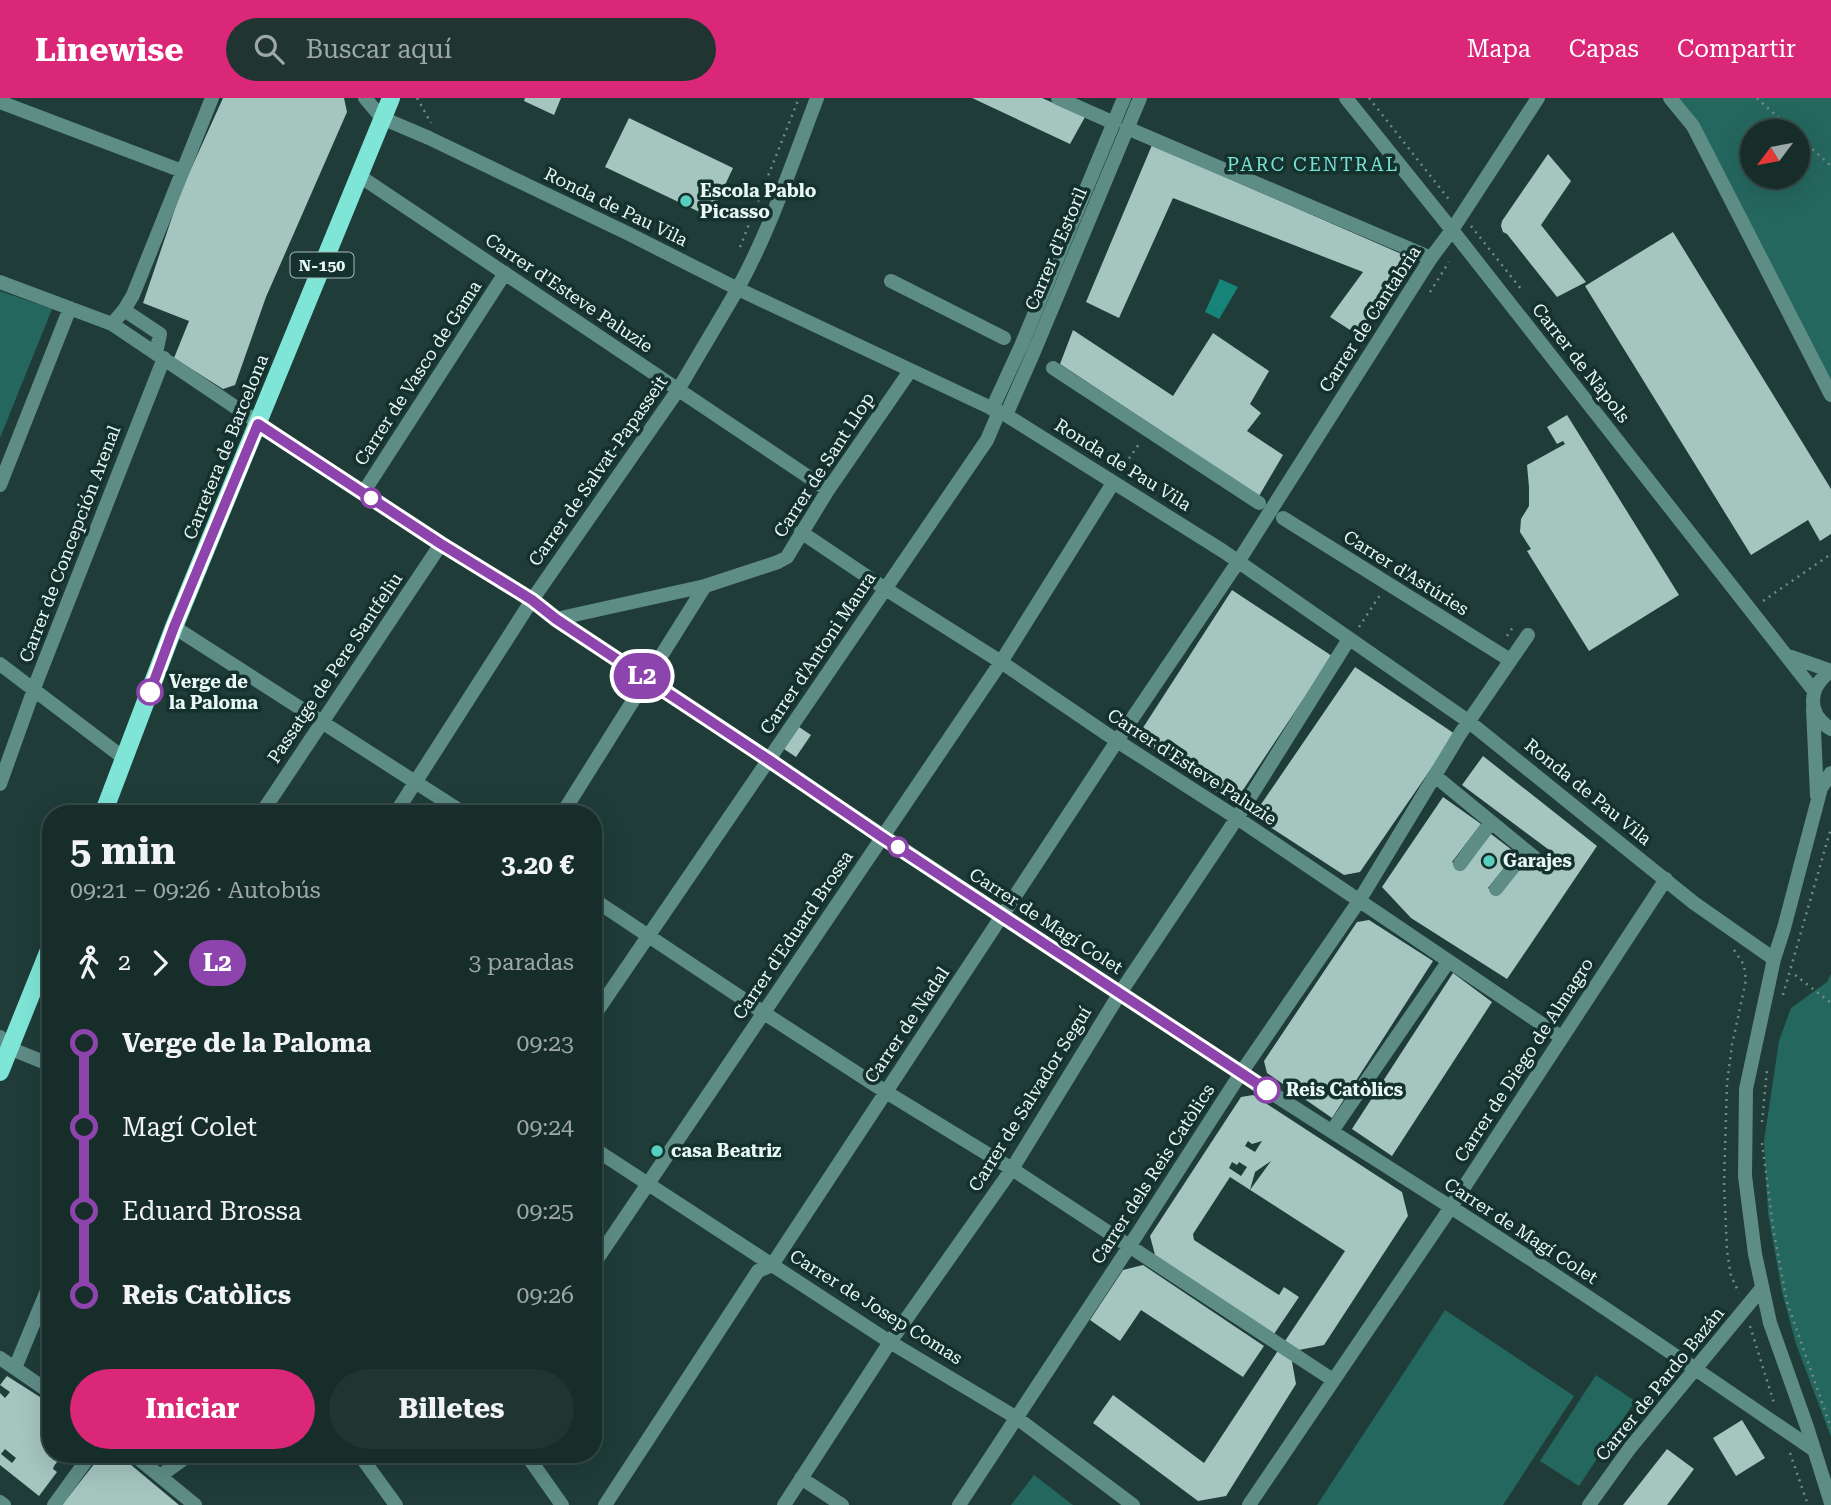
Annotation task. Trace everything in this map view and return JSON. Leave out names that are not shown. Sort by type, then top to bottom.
[{"type":"main road","name":"Carretera de Barcelona","points":[[107,805],[174,627],[391,98]]},
{"type":"main road","points":[[0,1072],[5,1043],[42,964]]},
{"type":"street","points":[[112,324],[133,295],[212,98]]},
{"type":"street","points":[[365,98],[382,118]]},
{"type":"street","name":"Carrer de Salvat-Papasseit","points":[[401,805],[532,600],[678,390],[738,289],[768,223],[817,98]]},
{"type":"street","points":[[1058,98],[1431,258]]},
{"type":"street","name":"Carrer d'Estoril","points":[[1120,125],[1124,98]]},
{"type":"street","name":"Carrer d'Estoril","points":[[999,412],[1021,346],[1120,125],[1140,98]]},
{"type":"street","name":"Carrer de Nàpols","points":[[1346,98],[1814,691]]},
{"type":"street","name":"Carrer de Cantabria","points":[[1238,562],[1431,258],[1538,98]]},
{"type":"street","points":[[1670,98],[1693,126],[1831,395]]},
{"type":"street","points":[[0,102],[182,171]]},
{"type":"street","name":"Ronda de Pau Vila","points":[[382,118],[429,138],[738,289],[999,412],[1117,476],[1468,721],[1707,912],[1774,959]]},
{"type":"street","name":"Carrer d'Esteve Paluzie","points":[[358,175],[828,490]]},
{"type":"street","name":"Carrer de Vasco de Gama","points":[[363,493],[505,273]]},
{"type":"street","points":[[891,281],[1004,338]]},
{"type":"street","name":"Carrer de Magí Colet","points":[[0,282],[112,324],[258,424],[532,600],[556,619],[882,837],[1696,1368],[1814,1450]]},
{"type":"street","points":[[0,485],[70,308]]},
{"type":"street","points":[[124,310],[160,334],[160,356]]},
{"type":"street","name":"Carrer de Concepción Arenal","points":[[0,784],[160,356]]},
{"type":"street","points":[[1053,368],[1259,503]]},
{"type":"street","name":"Carrer de Sant Llop","points":[[556,619],[705,586],[787,557],[828,490],[911,371]]},
{"type":"street","name":"Carrer d'Antoni Maura","points":[[602,1004],[987,440],[999,412]]},
{"type":"street","name":"Carrer d'Eduard Brossa","points":[[602,1252],[1001,662],[1117,476]]},
{"type":"street","name":"Carrer d'Astúries","points":[[1283,517],[1510,660]]},
{"type":"street","name":"Carrer d'Esteve Paluzie","points":[[801,532],[1237,818],[1561,1038]]},
{"type":"street","name":"Passatge de Pere Santfeliu","points":[[267,805],[441,544]]},
{"type":"street","name":"Carrer de Nadal","points":[[605,1505],[758,1271],[772,1265],[1116,741],[1238,562]]},
{"type":"street","points":[[568,805],[705,586]]},
{"type":"street","points":[[174,627],[451,805]]},
{"type":"street","name":"Carrer dels Reis Catòlics","points":[[959,1505],[1241,1073],[1359,901],[1468,721],[1528,635]]},
{"type":"street","name":"Carrer de Salvador Seguí","points":[[784,1505],[890,1342],[1012,1169],[1120,993],[1237,818],[1349,639]]},
{"type":"street","points":[[1785,654],[1831,671],[1818,683],[1814,691],[1817,804]]},
{"type":"street","points":[[0,664],[125,759]]},
{"type":"street","points":[[1813,708],[1817,717],[1831,729]]},
{"type":"street","points":[[1831,772],[1821,788],[1774,959],[1746,1089],[1745,1176],[1755,1254],[1770,1324],[1831,1503]]},
{"type":"street","points":[[1435,776],[1531,855],[1496,889]]},
{"type":"street","points":[[1460,864],[1491,822]]},
{"type":"street","name":"Carrer de Diego de Almagro","points":[[1249,1505],[1451,1207],[1666,879]]},
{"type":"street","points":[[602,905],[764,1013],[1012,1169],[1333,1380]]},
{"type":"street","points":[[1332,1131],[1448,962]]},
{"type":"street","points":[[5,1043],[42,1061]]},
{"type":"street","name":"Carrer de Josep Comas","points":[[602,1154],[890,1342],[1017,1418],[1133,1505]]},
{"type":"street","name":"Carrer de Pardo Bazán","points":[[1589,1505],[1630,1448],[1762,1288]]},
{"type":"street","points":[[15,1368],[42,1303]]},
{"type":"street","points":[[0,1358],[42,1387]]},
{"type":"street","points":[[54,1505],[84,1463]]},
{"type":"street","points":[[144,1463],[195,1505]]},
{"type":"street","points":[[160,1476],[178,1463]]},
{"type":"street","points":[[366,1463],[396,1505]]},
{"type":"street","points":[[532,1463],[562,1505]]},
{"type":"street","points":[[801,1478],[842,1505]]},
{"type":"path","points":[[417,98],[433,126]]},
{"type":"path","points":[[736,257],[799,98]]},
{"type":"path","points":[[1369,98],[1521,289]]},
{"type":"path","points":[[1757,98],[1780,119]]},
{"type":"path","points":[[1810,147],[1831,166]]},
{"type":"path","points":[[1117,476],[1149,430]]},
{"type":"path","points":[[1763,601],[1831,554]]},
{"type":"path","points":[[1359,627],[1388,584]]},
{"type":"path","points":[[1780,1005],[1831,828]]},
{"type":"path","points":[[1795,975],[1831,1003]]},
{"type":"path","points":[[1762,1122],[1767,1069]]},
{"type":"path","points":[[1761,1136],[1774,1233],[1787,1302],[1831,1427]]},
{"type":"shaded area","points":[[1670,98],[1831,98],[1831,395]]},
{"type":"shaded area","points":[[1220,279],[1238,287],[1219,319],[1205,312]]},
{"type":"shaded area","points":[[0,291],[52,309],[0,438]]},
{"type":"shaded area","points":[[1831,974],[1831,1437],[1796,1344],[1782,1292],[1768,1213],[1764,1141],[1779,1041],[1791,1008],[1827,982]]},
{"type":"shaded area","points":[[1445,1310],[1574,1396],[1503,1505],[1317,1505]]},
{"type":"shaded area","points":[[1596,1375],[1635,1401],[1579,1486],[1540,1461]]},
{"type":"shaded area","points":[[1034,1475],[1073,1505],[1011,1505]]},
{"type":"building","points":[[223,98],[344,98],[347,112],[266,297],[235,385],[223,389],[174,358],[189,321],[143,303],[181,191]]},
{"type":"building","points":[[525,98],[561,98],[554,115],[524,101]]},
{"type":"building","points":[[972,98],[1042,98],[1085,117],[1070,144]]},
{"type":"building","points":[[629,118],[733,168],[710,217],[605,167]]},
{"type":"building","points":[[1152,145],[1413,259],[1361,337],[1330,317],[1363,272],[1173,198],[1119,318],[1086,302]]},
{"type":"building","points":[[1548,154],[1571,181],[1541,225],[1586,282],[1557,297],[1503,232],[1501,226]]},
{"type":"building","points":[[1673,232],[1831,489],[1831,534],[1820,541],[1808,520],[1751,555],[1585,286]]},
{"type":"building","points":[[1073,330],[1173,396],[1213,333],[1269,371],[1250,404],[1261,413],[1247,431],[1283,455],[1259,496],[1060,364]]},
{"type":"building","points":[[1567,415],[1679,595],[1589,651],[1527,551],[1531,549],[1520,532],[1521,519],[1529,506],[1527,465],[1565,444],[1563,441],[1557,444],[1547,427]]},
{"type":"building","points":[[1232,590],[1332,656],[1237,799],[1232,802],[1137,737]]},
{"type":"building","points":[[1355,667],[1455,734],[1360,872],[1344,875],[1253,816]]},
{"type":"building","points":[[799,727],[811,735],[796,757],[784,749]]},
{"type":"building","points":[[1483,756],[1597,846],[1507,979],[1411,918],[1382,887],[1443,797],[1481,824],[1452,862],[1462,870],[1491,834],[1516,853],[1488,888],[1497,894],[1524,859],[1540,872],[1556,855],[1462,785]]},
{"type":"building","points":[[1369,920],[1433,961],[1332,1118],[1267,1073],[1264,1061],[1357,922]]},
{"type":"building","points":[[1453,973],[1492,1002],[1392,1156],[1352,1129]]},
{"type":"building","points":[[1253,1095],[1402,1192],[1408,1216],[1324,1345],[1299,1350],[1285,1341],[1345,1251],[1250,1190],[1230,1177],[1193,1234],[1194,1240],[1279,1295],[1284,1287],[1299,1297],[1274,1334],[1155,1255],[1150,1236],[1241,1097]],"holes":[[[1248,1141],[1252,1144],[1262,1141],[1255,1152],[1245,1146]],[[1271,1161],[1250,1190],[1255,1172]],[[1232,1162],[1237,1165],[1239,1162],[1247,1167],[1241,1176],[1229,1168]]]},
{"type":"building","points":[[1143,1265],[1264,1346],[1243,1377],[1141,1310],[1120,1341],[1090,1320],[1123,1270]]},
{"type":"building","points":[[1279,1349],[1291,1356],[1296,1384],[1226,1496],[1198,1501],[1093,1423],[1113,1395],[1204,1463]]},
{"type":"building","points":[[7,1376],[42,1398],[42,1463],[56,1463],[53,1469],[57,1472],[39,1496],[0,1465],[0,1393],[5,1398],[10,1392],[0,1385]],"holes":[[[5,1449],[16,1458],[12,1463],[1,1454]]]},
{"type":"building","points":[[1742,1420],[1765,1458],[1736,1476],[1713,1438]]},
{"type":"building","points":[[1667,1449],[1694,1469],[1667,1505],[1623,1505]]},
{"type":"building","points":[[95,1463],[129,1463],[179,1505],[62,1505]]},
{"type":"bus line","name":"L2","points":[[150,692],[258,424],[532,600],[556,619],[882,837],[1267,1090]]},
{"type":"place","name":"Escola Pablo Picasso","points":[[686,201]]},
{"type":"place","name":"Verge de la Paloma","points":[[150,692]]},
{"type":"place","name":"Garajes","points":[[1489,861]]},
{"type":"place","name":"Reis Catòlics","points":[[1267,1090]]},
{"type":"place","name":"casa Beatriz","points":[[657,1151]]},
{"type":"district","name":"PARC CENTRAL","points":[[1313,164]]}]
